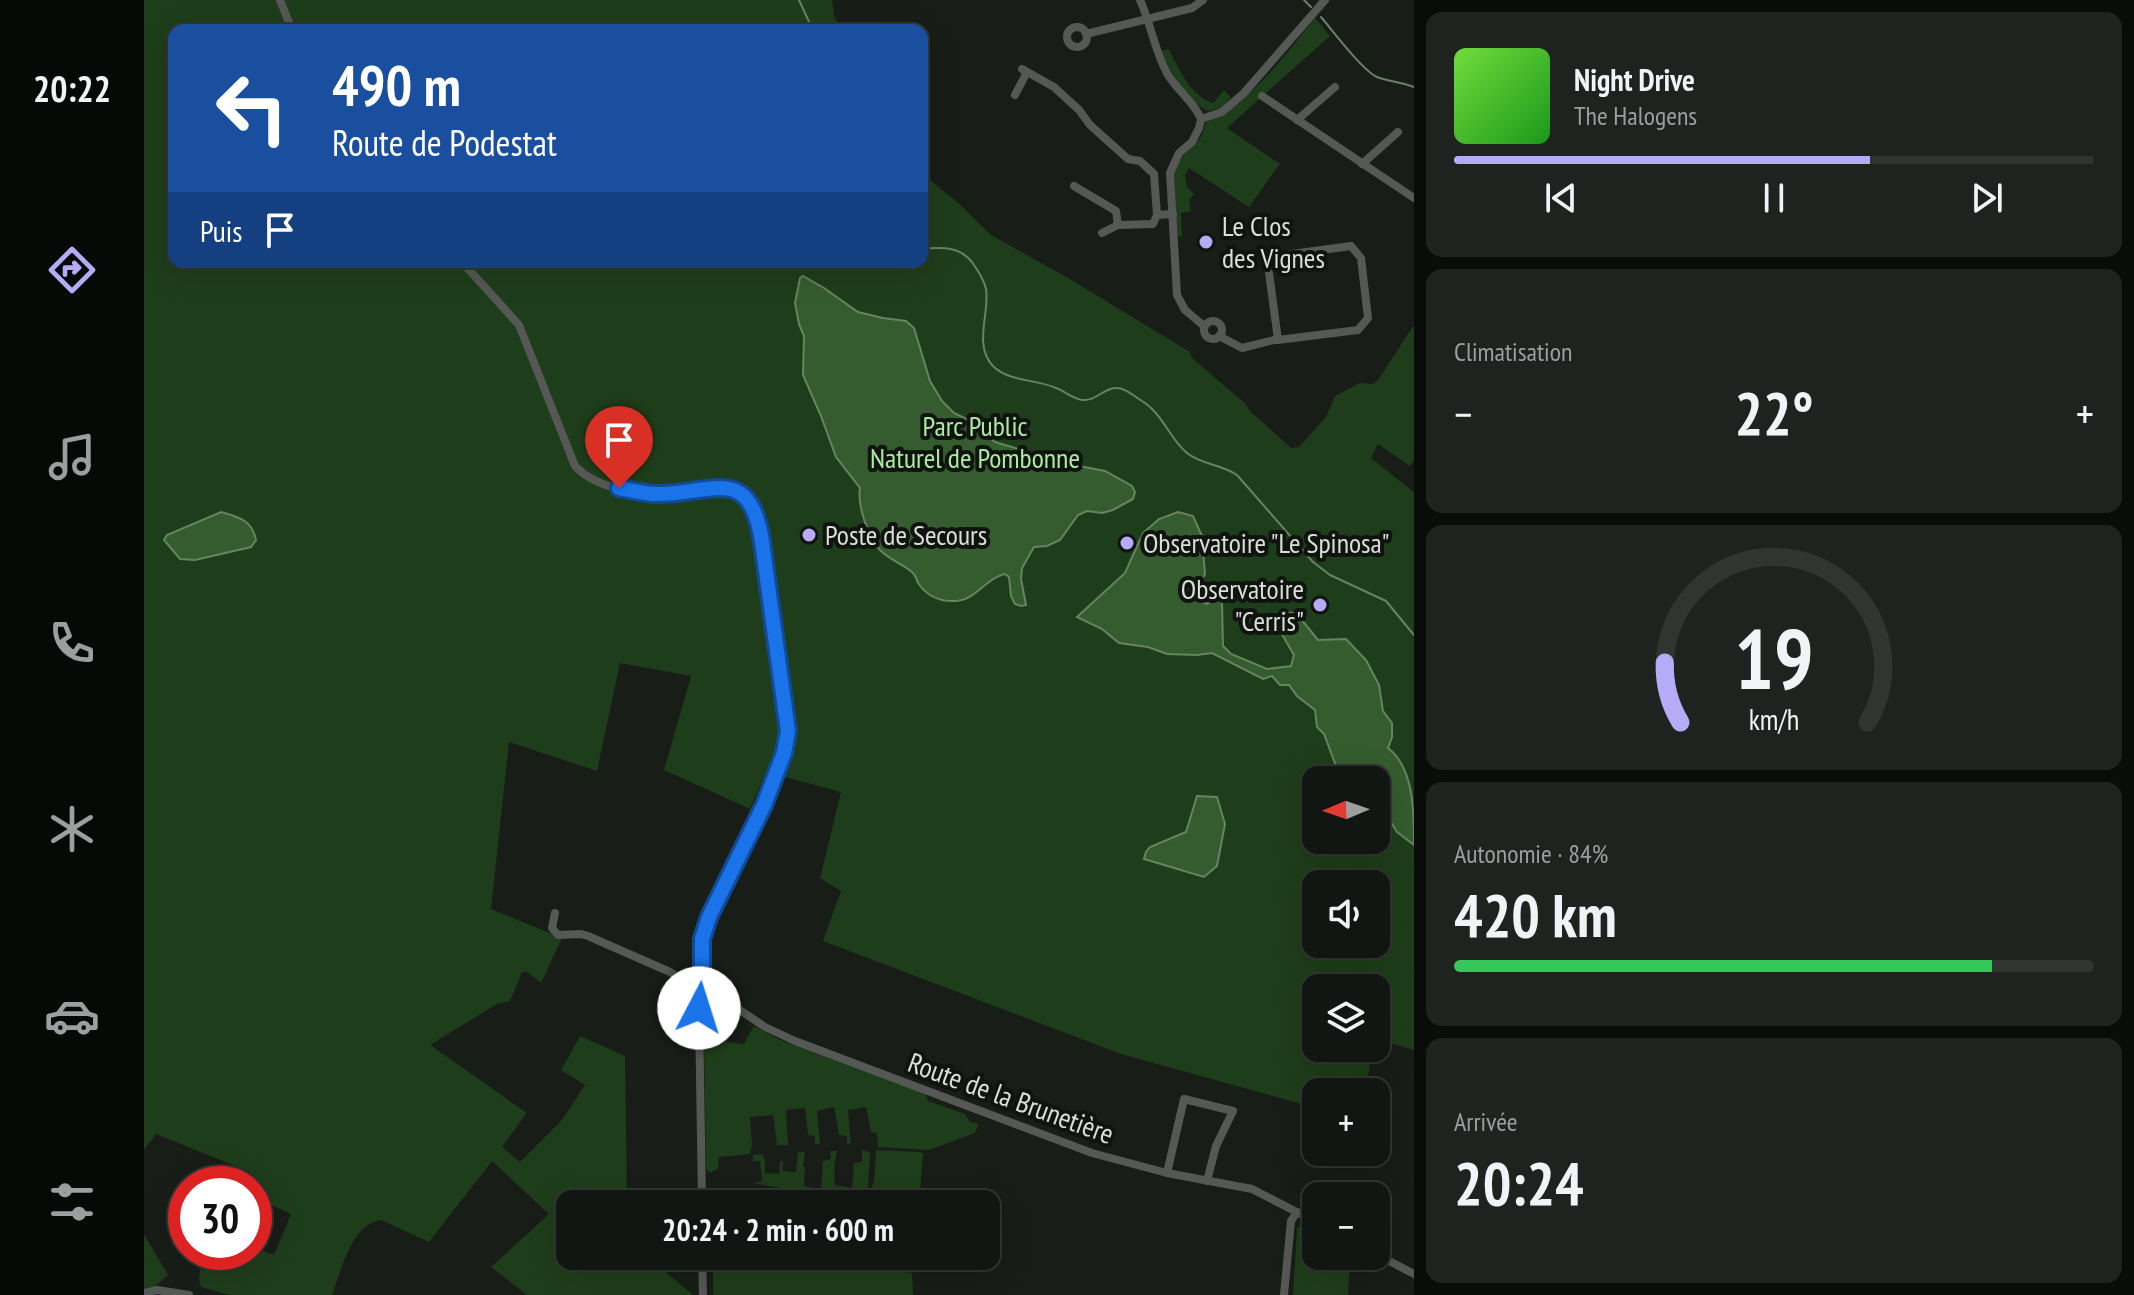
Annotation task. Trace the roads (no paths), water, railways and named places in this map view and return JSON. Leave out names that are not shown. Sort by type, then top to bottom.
[{"type":"street","points":[[280,0],[290,24]]},
{"type":"street","points":[[1140,0],[1156,51],[1167,73],[1177,89],[1198,109],[1201,119],[1192,142],[1179,153],[1170,173],[1177,295],[1185,310],[1204,326],[1208,322],[1217,322],[1222,328],[1219,336],[1242,348],[1358,330],[1368,318],[1361,258],[1351,246],[1277,256],[1268,265],[1278,340]]},
{"type":"street","points":[[1086,34],[1192,8],[1203,0]]},
{"type":"street","points":[[1201,119],[1222,112],[1244,93],[1325,0]]},
{"type":"street","points":[[1015,95],[1025,70],[1054,87],[1128,159],[1140,161],[1154,174],[1157,215],[1153,224],[1118,225],[1102,233]]},
{"type":"street","points":[[1297,120],[1335,87]]},
{"type":"street","points":[[1262,96],[1414,198]]},
{"type":"street","points":[[1362,164],[1398,132]]},
{"type":"street","points":[[1074,186],[1116,211],[1118,225]]},
{"type":"street","points":[[1157,215],[1173,214]]},
{"type":"street","points":[[467,268],[519,325],[575,466],[582,473],[588,478],[658,494],[730,489],[747,498],[757,516],[788,731],[784,753],[764,805],[709,917],[702,939],[699,1012],[702,1190]]},
{"type":"street","name":"Route de la Brunetière","points":[[555,913],[552,928],[558,935],[588,936],[670,972],[700,990],[719,996],[765,1027],[795,1041],[1092,1153],[1167,1173],[1252,1189],[1302,1215]]},
{"type":"street","points":[[1167,1173],[1184,1099],[1233,1111],[1216,1146],[1207,1181]]},
{"type":"street","points":[[1284,1295],[1291,1221],[1297,1212]]},
{"type":"street","points":[[1390,1261],[1414,1274]]},
{"type":"street","points":[[702,1270],[703,1295]]},
{"type":"street","points":[[144,1293],[157,1290],[189,1295]]},
{"type":"waterway","points":[[799,0],[810,24]]},
{"type":"waterway","points":[[1304,0],[1311,7]]},
{"type":"waterway","points":[[1321,17],[1371,73],[1414,87]]},
{"type":"waterway","points":[[928,249],[955,250],[967,257],[979,272],[987,298],[984,348],[987,358],[999,371],[1048,385],[1080,400],[1088,400],[1113,388],[1128,391],[1151,408],[1187,453],[1237,475],[1313,562],[1330,575],[1386,601],[1414,635]]},
{"type":"place","name":"Le Clos des Vignes","points":[[1206,242]]},
{"type":"place","name":"Poste de Secours","points":[[809,535]]},
{"type":"place","name":"Observatoire \"Le Spinosa\"","points":[[1127,543]]},
{"type":"place","name":"Observatoire \"Cerris\"","points":[[1320,605]]},
{"type":"park label","name":"Parc Public Naturel de Pombonne","points":[[975,442]]}]
